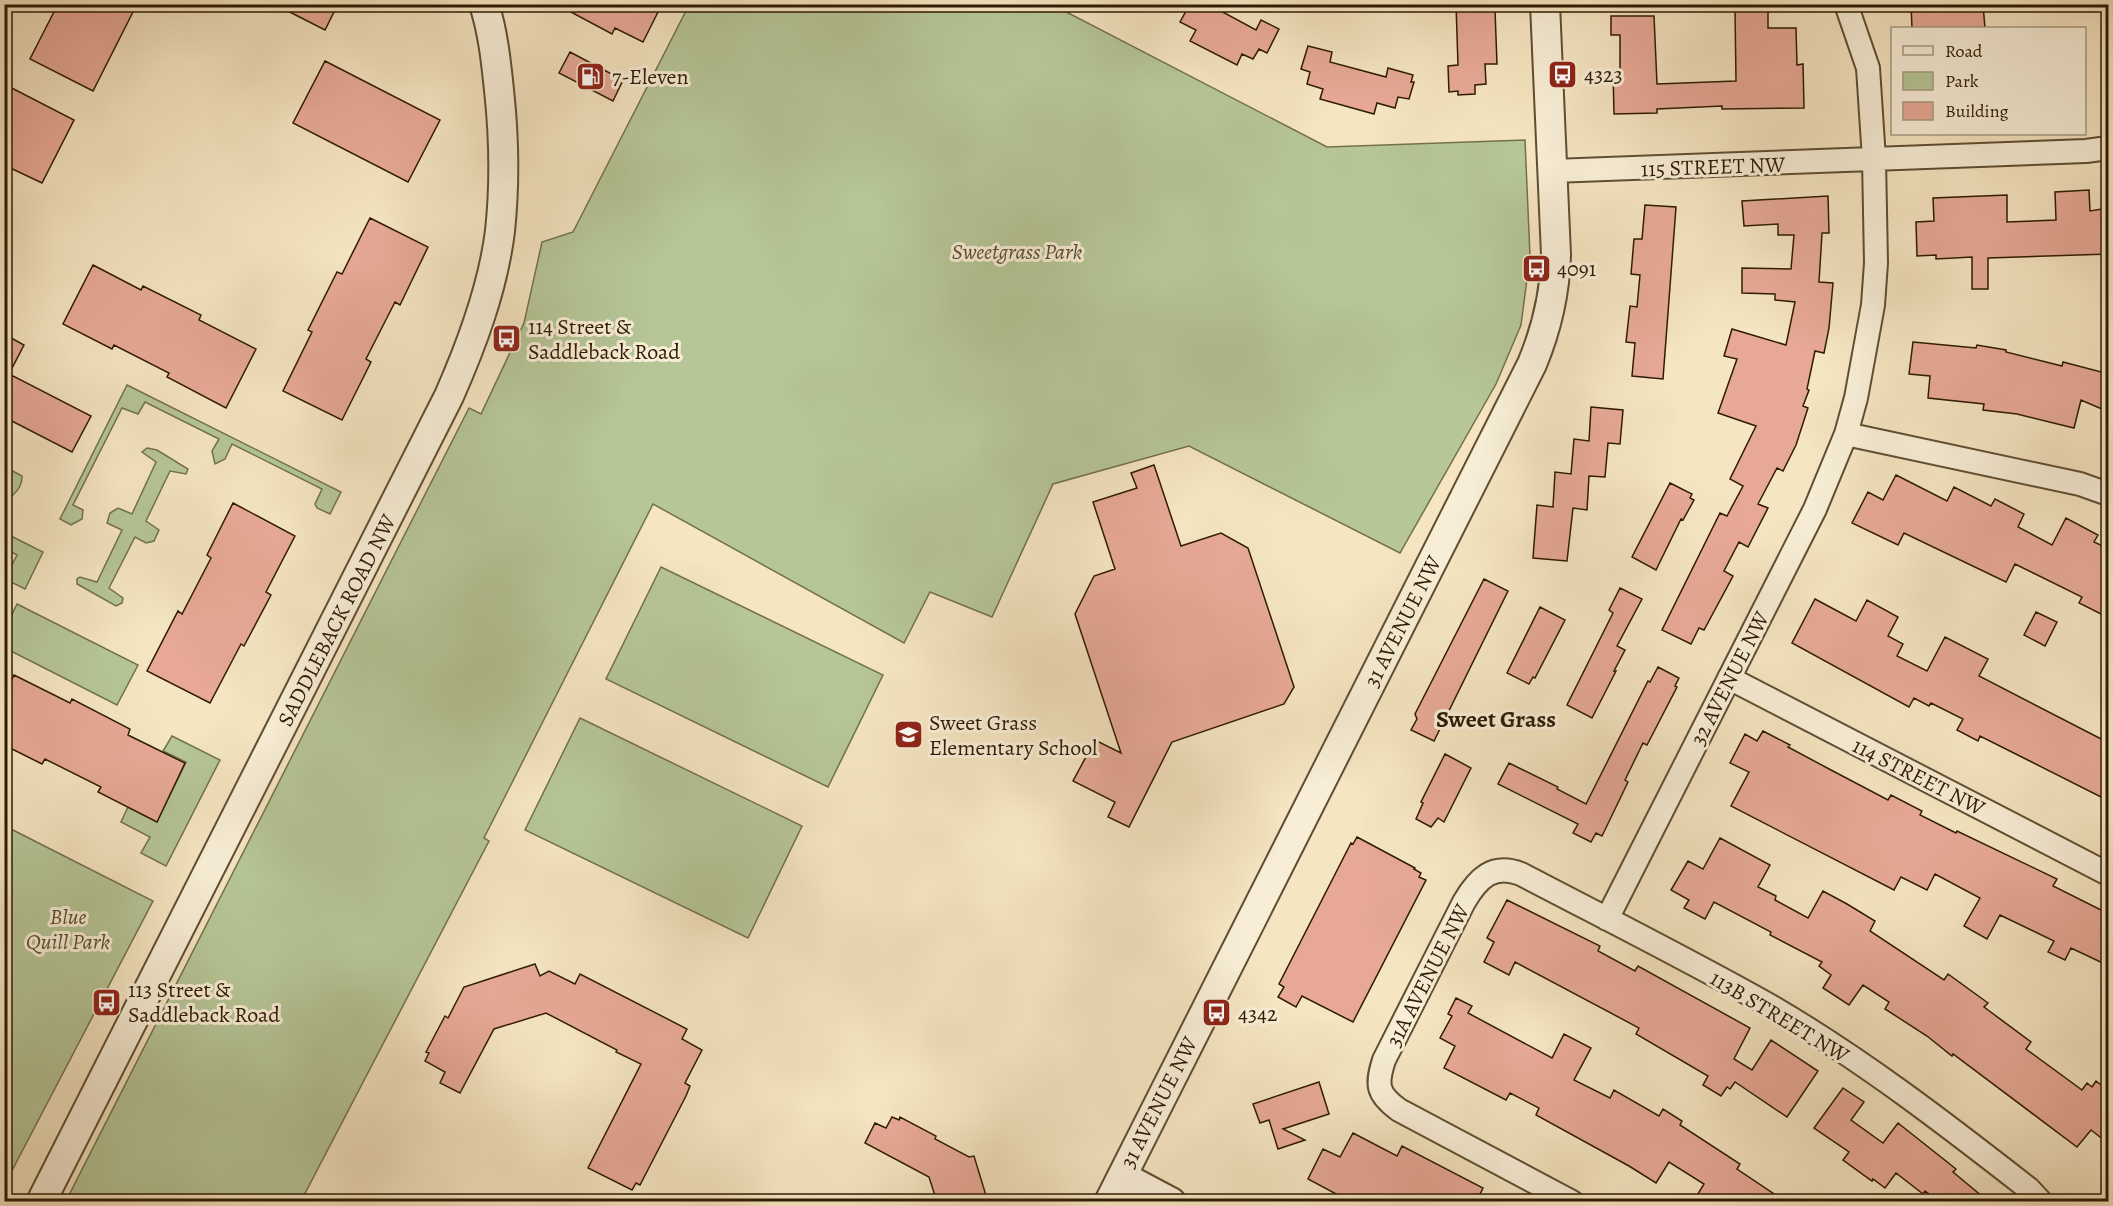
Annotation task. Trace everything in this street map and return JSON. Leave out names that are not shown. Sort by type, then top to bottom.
[{"type":"street","name":"SADDLEBACK ROAD NW","points":[[41,1202],[444,406],[465,358],[492,270],[500,232],[503,130],[498,76],[490,25],[484,4]]},
{"type":"street","name":"31 AVENUE NW","points":[[1109,1202],[1539,348],[1550,313],[1555,278],[1553,171],[1545,4]]},
{"type":"street","points":[[1846,4],[1868,68],[1874,159]]},
{"type":"street","name":"115 STREET NW","points":[[1553,171],[2086,151],[2107,148]]},
{"type":"street","name":"32 AVENUE NW","points":[[1607,919],[1815,509],[1846,434],[1863,367],[1873,305],[1876,263],[1874,159]]},
{"type":"street","points":[[1846,434],[2080,484],[2109,494]]},
{"type":"street","name":"114 STREET NW","points":[[1729,678],[2109,874]]},
{"type":"street","name":"113B STREET NW","points":[[1498,870],[1521,874],[1774,1009],[1832,1045],[1931,1114],[2029,1189],[2041,1202]]},
{"type":"street","name":"31A AVENUE NW","points":[[1498,870],[1477,883],[1464,902],[1384,1060],[1380,1072],[1381,1094],[1399,1110],[1572,1202]]},
{"type":"street","points":[[1122,1176],[1171,1202]]},
{"type":"green space","name":"Sweetgrass Park","points":[[689,5],[1053,5],[1327,147],[1525,140],[1530,256],[1521,325],[1496,384],[1400,553],[1189,446],[1053,484],[992,617],[930,592],[904,643],[653,504],[484,838],[489,841],[301,1201],[66,1201],[469,408],[481,414],[524,323],[542,242],[573,232]]},
{"type":"green space","points":[[127,385],[341,492],[330,514],[317,508],[315,504],[322,489],[232,444],[225,459],[215,464],[212,451],[219,439],[145,402],[138,414],[122,408],[73,505],[83,510],[82,519],[71,525],[60,519]]},
{"type":"green space","points":[[147,448],[157,450],[188,469],[186,474],[170,471],[146,521],[159,530],[154,541],[146,543],[135,537],[109,588],[123,598],[122,603],[116,606],[77,584],[77,579],[80,577],[97,582],[122,530],[107,523],[110,513],[118,508],[132,514],[156,462],[142,452]]},
{"type":"green space","points":[[5,467],[22,476],[22,481],[19,488],[5,502],[5,480],[8,473]]},
{"type":"green space","points":[[5,533],[43,552],[25,589],[5,579],[17,555],[5,548]]},
{"type":"green space","points":[[661,567],[883,675],[828,787],[606,679]]},
{"type":"green space","points":[[17,604],[138,665],[117,705],[5,648],[5,629]]},
{"type":"green space","points":[[580,718],[802,826],[748,938],[525,830]]},
{"type":"green space","points":[[172,736],[220,760],[166,866],[141,853],[150,837],[121,822],[128,807],[157,822],[186,762],[163,751]]},
{"type":"green space","name":"Blue Quill Park","points":[[5,826],[153,901],[5,1184]]},
{"type":"building","points":[[58,4],[137,4],[93,91],[30,59]]},
{"type":"building","points":[[274,4],[338,4],[325,30]]},
{"type":"building","points":[[556,4],[662,4],[643,42],[615,28],[612,34]]},
{"type":"building","points":[[1190,4],[1208,4],[1256,30],[1261,20],[1279,29],[1267,53],[1259,49],[1253,59],[1242,54],[1237,65],[1190,41],[1196,30],[1180,22]]},
{"type":"building","points":[[1456,4],[1481,4],[1481,10],[1495,10],[1497,64],[1485,64],[1486,84],[1475,85],[1475,94],[1458,95],[1458,91],[1449,92],[1448,66],[1458,65]]},
{"type":"building","points":[[1937,4],[1939,8],[1983,5],[1985,27],[1912,27],[1911,5]]},
{"type":"building","points":[[1735,9],[1768,9],[1768,28],[1796,28],[1797,65],[1803,64],[1804,108],[1722,109],[1722,106],[1657,109],[1657,113],[1614,114],[1613,71],[1620,71],[1620,35],[1611,35],[1611,16],[1654,16],[1657,84],[1736,81]]},
{"type":"building","points":[[1308,46],[1332,52],[1330,62],[1386,77],[1388,68],[1413,75],[1411,82],[1414,82],[1409,99],[1398,97],[1395,108],[1377,103],[1374,114],[1320,99],[1323,89],[1307,84],[1310,72],[1301,69]]},
{"type":"building","name":"7-Eleven","points":[[570,52],[623,80],[613,101],[559,73]]},
{"type":"building","points":[[325,61],[440,120],[408,182],[293,123]]},
{"type":"building","points":[[4,84],[74,120],[42,183],[4,165]]},
{"type":"building","points":[[2089,190],[2090,211],[2109,208],[2109,254],[1988,258],[1988,289],[1972,289],[1972,257],[1936,259],[1936,255],[1917,256],[1916,222],[1934,221],[1933,198],[2007,195],[2007,222],[2056,220],[2055,192]]},
{"type":"building","points":[[1828,196],[1829,233],[1822,233],[1819,282],[1833,283],[1829,328],[1824,353],[1815,351],[1807,389],[1809,390],[1803,406],[1808,408],[1796,445],[1783,471],[1777,468],[1758,504],[1768,508],[1748,547],[1739,542],[1724,571],[1733,576],[1704,630],[1699,628],[1691,644],[1662,630],[1720,513],[1727,516],[1743,486],[1730,479],[1756,426],[1718,413],[1737,359],[1724,356],[1732,329],[1786,345],[1795,302],[1775,300],[1775,294],[1742,293],[1742,268],[1791,269],[1794,235],[1778,235],[1778,224],[1744,226],[1742,201]]},
{"type":"building","points":[[1645,205],[1676,207],[1663,379],[1632,376],[1635,343],[1626,342],[1630,306],[1637,307],[1640,275],[1631,274],[1634,239],[1642,239]]},
{"type":"building","points":[[370,218],[428,247],[400,305],[395,302],[366,359],[371,362],[342,420],[283,391],[312,332],[308,330],[337,272],[342,274]]},
{"type":"building","points":[[93,265],[141,290],[143,286],[201,315],[199,320],[256,349],[226,408],[167,377],[169,373],[114,345],[112,349],[63,324]]},
{"type":"building","points":[[4,334],[24,345],[9,374],[91,416],[72,452],[4,417]]},
{"type":"building","points":[[1913,342],[1976,348],[1977,345],[2006,350],[2006,352],[2062,366],[2063,362],[2109,374],[2109,412],[2081,400],[2074,428],[2017,414],[1983,410],[1984,404],[1928,398],[1930,376],[1909,374]]},
{"type":"building","points":[[1591,407],[1623,410],[1620,444],[1608,443],[1605,477],[1589,476],[1587,510],[1573,508],[1567,561],[1533,558],[1537,505],[1553,507],[1555,472],[1571,474],[1574,439],[1589,441]]},
{"type":"building","points":[[1154,465],[1181,546],[1221,533],[1248,548],[1294,687],[1284,704],[1172,742],[1129,827],[1108,817],[1115,802],[1073,781],[1095,740],[1121,753],[1075,614],[1094,576],[1115,569],[1093,502],[1137,488],[1131,473]]},
{"type":"building","points":[[1896,475],[1947,501],[1954,487],[1991,506],[1995,499],[2024,514],[2018,527],[2052,545],[2066,518],[2098,535],[2094,542],[2109,549],[2109,618],[2079,603],[2082,597],[2015,564],[2006,582],[1904,533],[1898,545],[1852,523],[1868,492],[1883,500]]},
{"type":"building","points":[[1670,483],[1692,494],[1690,498],[1694,500],[1683,520],[1681,519],[1656,570],[1632,557]]},
{"type":"building","points":[[233,503],[295,536],[266,592],[271,595],[244,646],[241,644],[210,703],[147,671],[178,611],[182,614],[211,558],[207,555]]},
{"type":"building","points":[[1484,579],[1508,591],[1434,741],[1411,730],[1417,719],[1415,714]]},
{"type":"building","points":[[1620,588],[1642,599],[1617,646],[1625,650],[1592,718],[1567,705],[1613,613],[1609,610]]},
{"type":"building","points":[[1815,599],[1856,621],[1867,600],[1898,617],[1888,636],[1903,644],[1897,656],[1927,671],[1945,637],[1988,659],[1979,676],[2109,743],[2109,801],[1980,736],[1978,741],[1957,730],[1963,719],[1931,703],[1929,706],[1914,698],[1909,707],[1792,643]]},
{"type":"building","points":[[1540,607],[1565,620],[1535,678],[1533,677],[1529,684],[1507,673]]},
{"type":"building","points":[[2036,612],[2057,622],[2045,646],[2024,635]]},
{"type":"building","points":[[1658,667],[1679,678],[1675,686],[1677,687],[1647,745],[1643,743],[1625,780],[1628,782],[1602,836],[1596,833],[1591,842],[1573,833],[1578,824],[1498,784],[1509,763],[1558,787],[1557,789],[1586,804],[1648,681],[1650,682]]},
{"type":"building","points":[[14,675],[70,703],[72,699],[130,729],[128,735],[185,763],[157,822],[98,792],[101,787],[45,759],[42,764],[4,745],[4,695]]},
{"type":"building","points":[[1763,731],[1790,745],[1788,747],[1888,800],[1891,795],[1922,811],[1920,815],[2057,879],[2053,886],[2109,914],[2109,966],[2071,948],[2065,960],[2048,952],[2054,941],[2000,915],[1987,939],[1964,926],[1980,898],[1935,874],[1927,890],[1901,877],[1894,890],[1731,806],[1749,772],[1730,763],[1745,734],[1757,741]]},
{"type":"building","points":[[1445,754],[1471,768],[1444,822],[1438,818],[1431,827],[1416,819],[1423,803],[1421,802]]},
{"type":"building","points":[[1357,837],[1415,868],[1421,873],[1419,877],[1426,880],[1353,1022],[1302,996],[1296,1007],[1278,997],[1284,987],[1279,984],[1351,843],[1353,844]]},
{"type":"building","points":[[1720,838],[1770,865],[1758,887],[1776,896],[1775,900],[1808,918],[1823,891],[1847,904],[1875,921],[1870,931],[1944,980],[1948,974],[1988,1003],[1984,1007],[2031,1042],[2026,1049],[2082,1090],[2087,1083],[2092,1087],[2096,1081],[2109,1091],[2109,1144],[2091,1130],[2077,1147],[1953,1054],[1952,1056],[1927,1036],[1885,1009],[1889,1002],[1863,985],[1849,1005],[1823,988],[1831,975],[1819,966],[1822,962],[1770,935],[1771,932],[1714,902],[1705,919],[1684,908],[1689,900],[1671,890],[1688,861],[1703,869]]},
{"type":"building","points":[[1507,900],[1600,946],[1598,951],[1635,971],[1638,966],[1750,1028],[1734,1059],[1752,1070],[1771,1040],[1818,1071],[1787,1117],[1735,1082],[1730,1089],[1727,1087],[1721,1096],[1703,1085],[1708,1076],[1636,1034],[1639,1028],[1515,962],[1509,975],[1484,962],[1494,942],[1487,938]]},
{"type":"building","points":[[535,964],[540,976],[549,971],[575,984],[580,974],[687,1029],[682,1039],[702,1050],[685,1083],[690,1086],[686,1096],[640,1185],[636,1183],[632,1190],[588,1168],[641,1064],[546,1013],[494,1029],[460,1093],[440,1083],[445,1072],[425,1061],[429,1053],[426,1052],[445,1016],[448,1018],[464,987]]},
{"type":"building","points":[[1456,998],[1472,1006],[1468,1013],[1552,1058],[1564,1034],[1591,1048],[1574,1080],[1610,1098],[1614,1090],[1659,1116],[1663,1109],[1682,1121],[1680,1125],[1740,1164],[1737,1169],[1786,1202],[1693,1202],[1704,1184],[1669,1162],[1656,1183],[1536,1115],[1539,1108],[1510,1093],[1506,1100],[1444,1068],[1455,1046],[1440,1038],[1452,1016],[1448,1014]]},
{"type":"building","points":[[1319,1082],[1329,1114],[1283,1129],[1305,1140],[1278,1149],[1269,1120],[1260,1123],[1253,1104]]},
{"type":"building","points":[[1843,1088],[1864,1102],[1851,1120],[1883,1143],[1898,1123],[1956,1169],[1953,1172],[1989,1202],[1940,1202],[1925,1191],[1923,1194],[1896,1173],[1885,1188],[1843,1160],[1849,1152],[1814,1128]]},
{"type":"building","points":[[892,1117],[899,1120],[900,1117],[969,1157],[974,1156],[988,1202],[937,1202],[929,1177],[865,1143],[875,1123],[886,1128]]},
{"type":"building","points":[[1353,1133],[1397,1156],[1402,1146],[1483,1188],[1476,1202],[1351,1202],[1308,1179],[1323,1149],[1340,1157]]},
{"type":"place","name":"4323","points":[[1563,74]]},
{"type":"place","name":"7-Eleven","points":[[591,76]]},
{"type":"place","name":"4091","points":[[1536,268]]},
{"type":"place","name":"114 Street & Saddleback Road","points":[[507,339]]},
{"type":"place","name":"Sweet Grass Elementary School","points":[[908,735]]},
{"type":"place","name":"113 Street & Saddleback Road","points":[[107,1002]]},
{"type":"place","name":"4342","points":[[1217,1013]]},
{"type":"district","name":"Sweet Grass","points":[[1496,719]]}]
